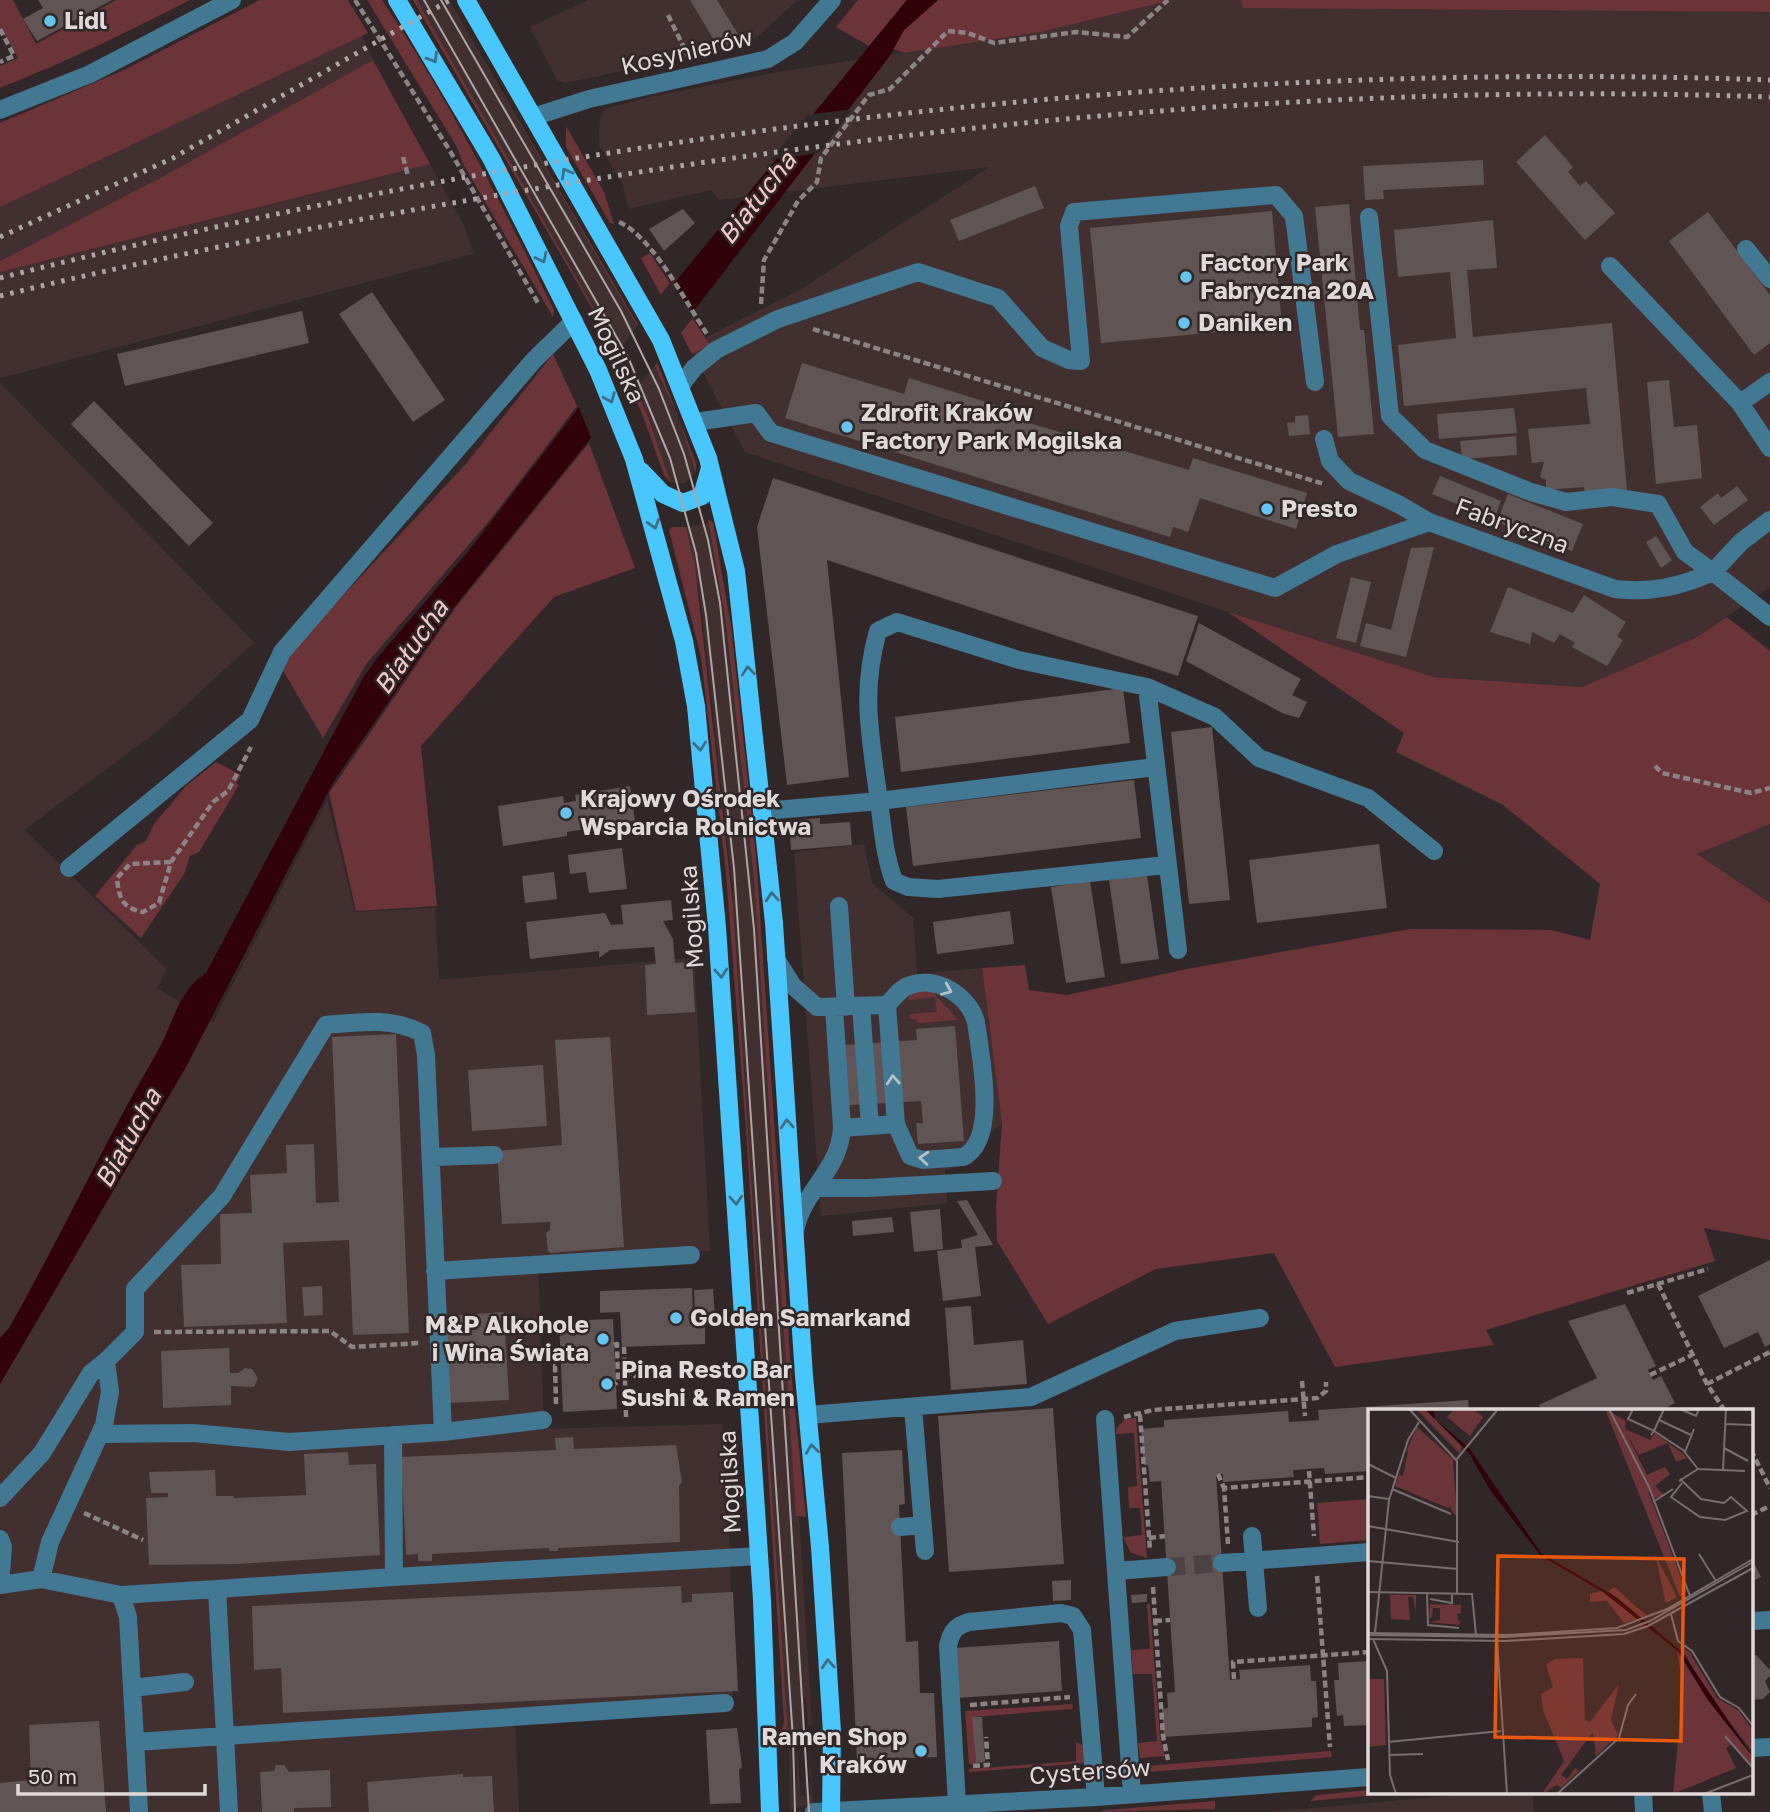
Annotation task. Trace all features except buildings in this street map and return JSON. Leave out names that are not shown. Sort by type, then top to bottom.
[{"type":"main road","name":"Mogilska","points":[[397,0],[491,158],[585,345],[633,456],[684,641],[710,832],[759,1556],[770,1812]]},
{"type":"main road","name":"Mogilska","points":[[466,0],[637,296],[681,385],[708,458],[736,571],[764,811],[808,1415],[818,1517],[832,1732],[825,1811]]},
{"type":"main road","points":[[633,456],[655,488],[668,498],[683,503],[698,499],[705,492],[710,473],[708,458]]},
{"type":"street","points":[[0,110],[90,74],[232,0]]},
{"type":"street","name":"Kosynierów","points":[[533,117],[589,99],[754,64],[775,56],[812,25],[832,0]]},
{"type":"street","points":[[681,385],[694,368],[716,350],[761,327],[828,300],[918,272],[998,298],[1042,348],[1069,360],[1081,361],[1069,226],[1074,212],[1276,195],[1294,216],[1315,382]]},
{"type":"street","points":[[1369,217],[1391,416],[1425,450],[1531,492],[1566,502],[1612,497],[1658,504],[1685,552],[1770,617]]},
{"type":"street","points":[[1746,249],[1770,279]]},
{"type":"street","points":[[1610,266],[1740,403],[1770,448]]},
{"type":"street","points":[[69,868],[250,720],[282,652],[573,321]]},
{"type":"street","points":[[1740,403],[1770,382]]},
{"type":"street","points":[[696,422],[756,413],[771,433],[1275,588],[1337,554],[1429,522]]},
{"type":"street","name":"Fabryczna","points":[[1324,439],[1330,461],[1349,481],[1429,522],[1615,589],[1646,592],[1679,587],[1713,572],[1741,542],[1770,520]]},
{"type":"street","points":[[1166,865],[938,889],[908,887],[894,881],[885,856],[869,744],[866,680],[878,631],[897,622],[1020,660],[1147,687],[1215,717],[1259,758],[1368,798],[1434,851]]},
{"type":"street","points":[[1147,687],[1178,950]]},
{"type":"street","points":[[764,811],[879,801],[1156,767]]},
{"type":"street","points":[[839,906],[847,1007],[870,1126]]},
{"type":"street","points":[[776,959],[788,980],[817,1007],[887,1004],[908,986],[922,984],[946,988],[962,998],[973,1012],[976,1022],[985,1102],[984,1120],[976,1141],[962,1157],[923,1160],[910,1156],[896,1124],[887,1004]]},
{"type":"street","points":[[795,1235],[804,1202],[838,1154],[842,1128],[847,1007]]},
{"type":"street","points":[[0,1498],[42,1453],[91,1373],[135,1332],[135,1289],[222,1196],[326,1025],[382,1020],[404,1024],[422,1033],[443,1432]]},
{"type":"street","points":[[842,1128],[896,1124]]},
{"type":"street","points":[[430,1157],[494,1155]]},
{"type":"street","points":[[815,1188],[993,1181]]},
{"type":"street","points":[[435,1271],[691,1255]]},
{"type":"street","points":[[808,1415],[1031,1397],[1175,1331],[1259,1318]]},
{"type":"street","points":[[41,1579],[50,1542],[100,1434],[110,1392],[106,1361]]},
{"type":"street","points":[[913,1407],[925,1551]]},
{"type":"street","points":[[1105,1419],[1132,1794]]},
{"type":"street","points":[[100,1434],[193,1433],[289,1442],[443,1432],[542,1420]]},
{"type":"street","points":[[393,1436],[394,1577]]},
{"type":"street","points":[[900,1527],[923,1525]]},
{"type":"street","points":[[1252,1536],[1258,1608]]},
{"type":"street","points":[[0,1539],[3,1547],[0,1585],[41,1579],[121,1595],[759,1556]]},
{"type":"street","points":[[1225,1563],[1368,1552]]},
{"type":"street","points":[[1116,1571],[1167,1567]]},
{"type":"street","points":[[217,1589],[229,1812]]},
{"type":"street","points":[[121,1595],[128,1617],[139,1812]]},
{"type":"street","points":[[957,1804],[948,1646],[951,1633],[957,1625],[1056,1613],[1070,1614],[1082,1626],[1096,1797]]},
{"type":"street","points":[[1752,1621],[1770,1620]]},
{"type":"street","points":[[132,1688],[185,1682]]},
{"type":"street","points":[[135,1742],[725,1703]]},
{"type":"street","points":[[1752,1748],[1770,1747]]},
{"type":"street","name":"Cystersów","points":[[825,1811],[957,1804],[1076,1805],[1096,1797],[1368,1777]]},
{"type":"street","points":[[1643,1794],[1644,1812]]},
{"type":"street","points":[[1711,1794],[1713,1812]]},
{"type":"path","points":[[355,0],[450,150],[558,336]]},
{"type":"path","points":[[761,327],[764,260],[798,201],[817,182],[821,158],[869,94],[890,89],[948,31],[968,33],[994,43],[1076,32],[1127,37],[1168,0]]},
{"type":"path","points":[[668,15],[698,76]]},
{"type":"path","points":[[0,29],[14,56],[0,62]]},
{"type":"path","points":[[404,157],[408,176]]},
{"type":"path","points":[[620,222],[633,228],[664,269],[713,344]]},
{"type":"path","points":[[804,326],[1323,484],[1349,481]]},
{"type":"path","points":[[1655,766],[1662,773],[1751,793],[1770,788]]},
{"type":"path","points":[[171,862],[130,864],[117,878],[119,898],[131,910],[143,912],[159,903],[171,862],[188,833],[204,819],[213,802],[228,791],[237,773]]},
{"type":"path","points":[[1627,1293],[1708,1269]]},
{"type":"path","points":[[1658,1284],[1707,1384],[1725,1409]]},
{"type":"path","points":[[135,1332],[330,1331],[352,1347],[439,1342]]},
{"type":"path","points":[[614,1345],[617,1344],[618,1384],[615,1384]]},
{"type":"path","points":[[624,1347],[626,1417]]},
{"type":"path","points":[[1707,1384],[1770,1352]]},
{"type":"path","points":[[1650,1375],[1692,1355]]},
{"type":"path","points":[[556,1406],[555,1366],[558,1366]]},
{"type":"path","points":[[616,1366],[625,1366]]},
{"type":"path","points":[[625,1373],[636,1377]]},
{"type":"path","points":[[1302,1381],[1305,1416]]},
{"type":"path","points":[[1105,1419],[1140,1415],[1153,1410],[1304,1399],[1321,1396],[1326,1391],[1326,1381]]},
{"type":"path","points":[[1752,1452],[1770,1488]]},
{"type":"path","points":[[1309,1471],[1330,1747]]},
{"type":"path","points":[[1218,1474],[1224,1488],[1225,1563]]},
{"type":"path","points":[[1224,1488],[1368,1477]]},
{"type":"path","points":[[67,1505],[143,1540]]},
{"type":"path","points":[[1752,1515],[1770,1506]]},
{"type":"path","points":[[1149,1538],[1165,1536]]},
{"type":"path","points":[[1155,1622],[1170,1620]]},
{"type":"path","points":[[1234,1679],[1233,1662],[1368,1652]]},
{"type":"path","points":[[952,1706],[1088,1696]]},
{"type":"path","points":[[968,1766],[988,1765],[986,1737]]},
{"type":"path","points":[[1166,1746],[1168,1760]]},
{"type":"shaded area","points":[[0,0],[13,0],[36,44],[116,0],[190,0],[95,47],[0,88],[0,66],[18,58],[0,27]]},
{"type":"shaded area","points":[[260,0],[348,0],[368,33],[0,207],[0,123],[124,70]]},
{"type":"shaded area","points":[[367,0],[382,0],[429,75],[514,231],[554,310],[553,317],[463,164],[457,147]]},
{"type":"shaded area","points":[[413,0],[417,0],[611,338],[647,414],[671,483],[664,475],[641,411],[601,324]]},
{"type":"shaded area","points":[[417,0],[449,0],[621,298],[657,368],[689,448],[696,472],[685,483],[671,483],[647,414],[611,338]]},
{"type":"shaded area","points":[[449,0],[638,325],[657,362],[696,463],[696,472],[679,420],[638,328]]},
{"type":"shaded area","points":[[588,0],[798,0],[757,37],[736,47],[565,83],[557,80],[530,27]]},
{"type":"shaded area","points":[[858,0],[907,0],[869,46],[836,27]]},
{"type":"shaded area","points":[[938,0],[1172,0],[1041,32],[904,53],[893,49],[904,30]]},
{"type":"shaded area","points":[[1172,0],[1241,0],[1243,8],[1770,12],[1770,587],[1697,637],[1582,687],[1434,677],[1228,612],[745,452],[689,346],[798,291],[989,167],[719,200],[711,190],[629,209],[623,185],[599,145],[600,117],[605,109],[653,96],[789,70],[1041,32]]},
{"type":"shaded area","points":[[1241,0],[1770,0],[1770,12],[1243,8]]},
{"type":"shaded area","points":[[352,14],[373,60],[160,178],[0,261],[0,184]]},
{"type":"shaded area","points":[[373,60],[430,164],[0,272],[0,261],[160,178]]},
{"type":"shaded area","points":[[566,126],[604,192],[614,224],[610,223],[566,147]]},
{"type":"shaded area","points":[[430,164],[464,226],[474,254],[0,378],[0,272]]},
{"type":"shaded area","points":[[650,253],[710,345],[692,354],[641,258]]},
{"type":"shaded area","points":[[553,354],[577,406],[490,520],[367,663],[323,738],[279,664],[465,465]]},
{"type":"shaded area","points":[[0,383],[254,642],[159,730],[24,830],[167,969],[157,988],[213,1023],[327,800],[355,912],[435,908],[439,980],[694,958],[710,1251],[538,1260],[544,1429],[722,1424],[730,1557],[733,1712],[515,1718],[519,1812],[0,1812]]},
{"type":"shaded area","points":[[589,443],[635,568],[554,597],[421,746],[437,906],[356,911],[329,793],[456,607]]},
{"type":"shaded area","points":[[708,520],[713,522],[731,626],[756,855],[791,1371],[806,1517],[796,1516],[754,880],[725,617]]},
{"type":"shaded area","points":[[708,523],[721,589],[754,880],[796,1515],[799,1516],[812,1726],[808,1725],[804,1697],[805,1727],[788,1733],[732,885],[700,595],[686,527]]},
{"type":"shaded area","points":[[672,527],[686,527],[695,566],[733,905],[788,1733],[781,1734],[784,1721],[746,1130],[726,873],[701,657],[669,530]]},
{"type":"shaded area","points":[[1228,612],[1434,677],[1582,687],[1697,637],[1727,617],[1770,651],[1770,824],[1697,854],[1770,903],[1770,1240],[1704,1228],[1715,1261],[1486,1330],[1494,1345],[1335,1367],[1274,1253],[1156,1269],[1048,1324],[997,1241],[996,1207],[1002,1123],[982,968],[1025,965],[1029,990],[1067,995],[1187,969],[1410,929],[1551,930],[1590,940],[1600,884],[1503,805],[1396,752],[1404,733]]},
{"type":"shaded area","points":[[216,762],[241,775],[236,783],[239,785],[199,852],[190,856],[184,874],[141,938],[95,896],[137,845],[146,841],[154,824],[186,786]]},
{"type":"shaded area","points":[[1770,824],[1770,903],[1697,854]]},
{"type":"shaded area","points":[[864,844],[872,883],[913,918],[917,974],[982,968],[1002,1123],[989,1134],[971,1164],[945,1170],[947,1203],[821,1216],[794,852]]},
{"type":"shaded area","points":[[930,991],[958,1020],[918,1023],[917,1019],[910,1019],[910,1014],[937,1012],[935,997],[908,1000],[911,992]]},
{"type":"shaded area","points":[[1136,1418],[1147,1558],[1131,1553],[1123,1537],[1142,1535],[1140,1508],[1129,1508],[1128,1487],[1137,1486],[1134,1433],[1116,1434],[1116,1429],[1125,1419]]},
{"type":"shaded area","points":[[1368,1499],[1368,1540],[1320,1544],[1317,1503]]},
{"type":"shaded area","points":[[1147,1604],[1150,1604],[1160,1738],[1165,1756],[1140,1758],[1138,1743],[1157,1741],[1152,1674],[1133,1674],[1131,1650],[1150,1649]]},
{"type":"shaded area","points":[[1072,1704],[1073,1709],[973,1717],[976,1764],[969,1764],[965,1711]]},
{"type":"shaded area","points":[[809,1742],[813,1803],[790,1810],[789,1749],[793,1802],[796,1803],[797,1747],[801,1802],[801,1796],[805,1796],[806,1743],[807,1795],[811,1795]]},
{"type":"shaded area","points":[[1076,1742],[1086,1747],[1087,1763],[969,1772],[969,1769],[1076,1761]]},
{"type":"shaded area","points":[[1331,1751],[1332,1757],[1149,1772],[1145,1766]]},
{"type":"shaded area","points":[[1368,1790],[1368,1794],[1389,1794],[1310,1801],[1316,1795]]},
{"type":"shaded area","points":[[1470,1794],[1532,1794],[1534,1812],[1267,1812]]},
{"type":"shaded area","points":[[1215,1801],[1215,1809],[1100,1812],[1106,1810]]},
{"type":"water","name":"Białucha","points":[[907,0],[938,0],[904,30],[889,57],[690,316],[454,607],[334,781],[186,1067],[0,1384],[0,1338],[9,1328],[28,1294],[162,1043],[182,999],[196,980],[206,973],[363,678],[467,553],[672,286]]},
{"type":"pier","points":[[853,109],[819,153],[771,160],[807,115]]},
{"type":"pier","points":[[672,280],[695,315],[593,443],[578,405]]},
{"type":"tunnel","points":[[1167,1567],[1222,1563]]},
{"type":"tram line","points":[[424,0],[628,357],[670,458],[696,553],[706,615],[734,868],[793,1739],[795,1812]]},
{"type":"tram line","points":[[441,0],[621,311],[659,389],[684,454],[708,540],[720,603],[754,929],[809,1812]]},
{"type":"railway","points":[[0,237],[173,158],[450,0]]},
{"type":"railway","points":[[0,278],[217,227],[436,183],[657,146],[878,116],[1101,95],[1324,82],[1547,76],[1770,80]]},
{"type":"railway","points":[[0,296],[263,238],[528,190],[837,144],[991,126],[1302,102],[1458,96],[1614,94],[1770,97]]},
{"type":"place","name":"Lidl","points":[[50,21]]},
{"type":"place","name":"Factory Park Fabryczna 20A","points":[[1186,277]]},
{"type":"place","name":"Daniken","points":[[1184,323]]},
{"type":"place","name":"Zdrofit Kraków Factory Park Mogilska","points":[[847,427]]},
{"type":"place","name":"Presto","points":[[1267,509]]},
{"type":"place","name":"Krajowy Ośrodek Wsparcia Rolnictwa","points":[[566,813]]},
{"type":"place","name":"Golden Samarkand","points":[[676,1318]]},
{"type":"place","name":"M&P Alkohole i Wina Świata","points":[[603,1339]]},
{"type":"place","name":"Pina Resto Bar Sushi & Ramen","points":[[607,1384]]},
{"type":"place","name":"Ramen Shop Kraków","points":[[921,1751]]}]
